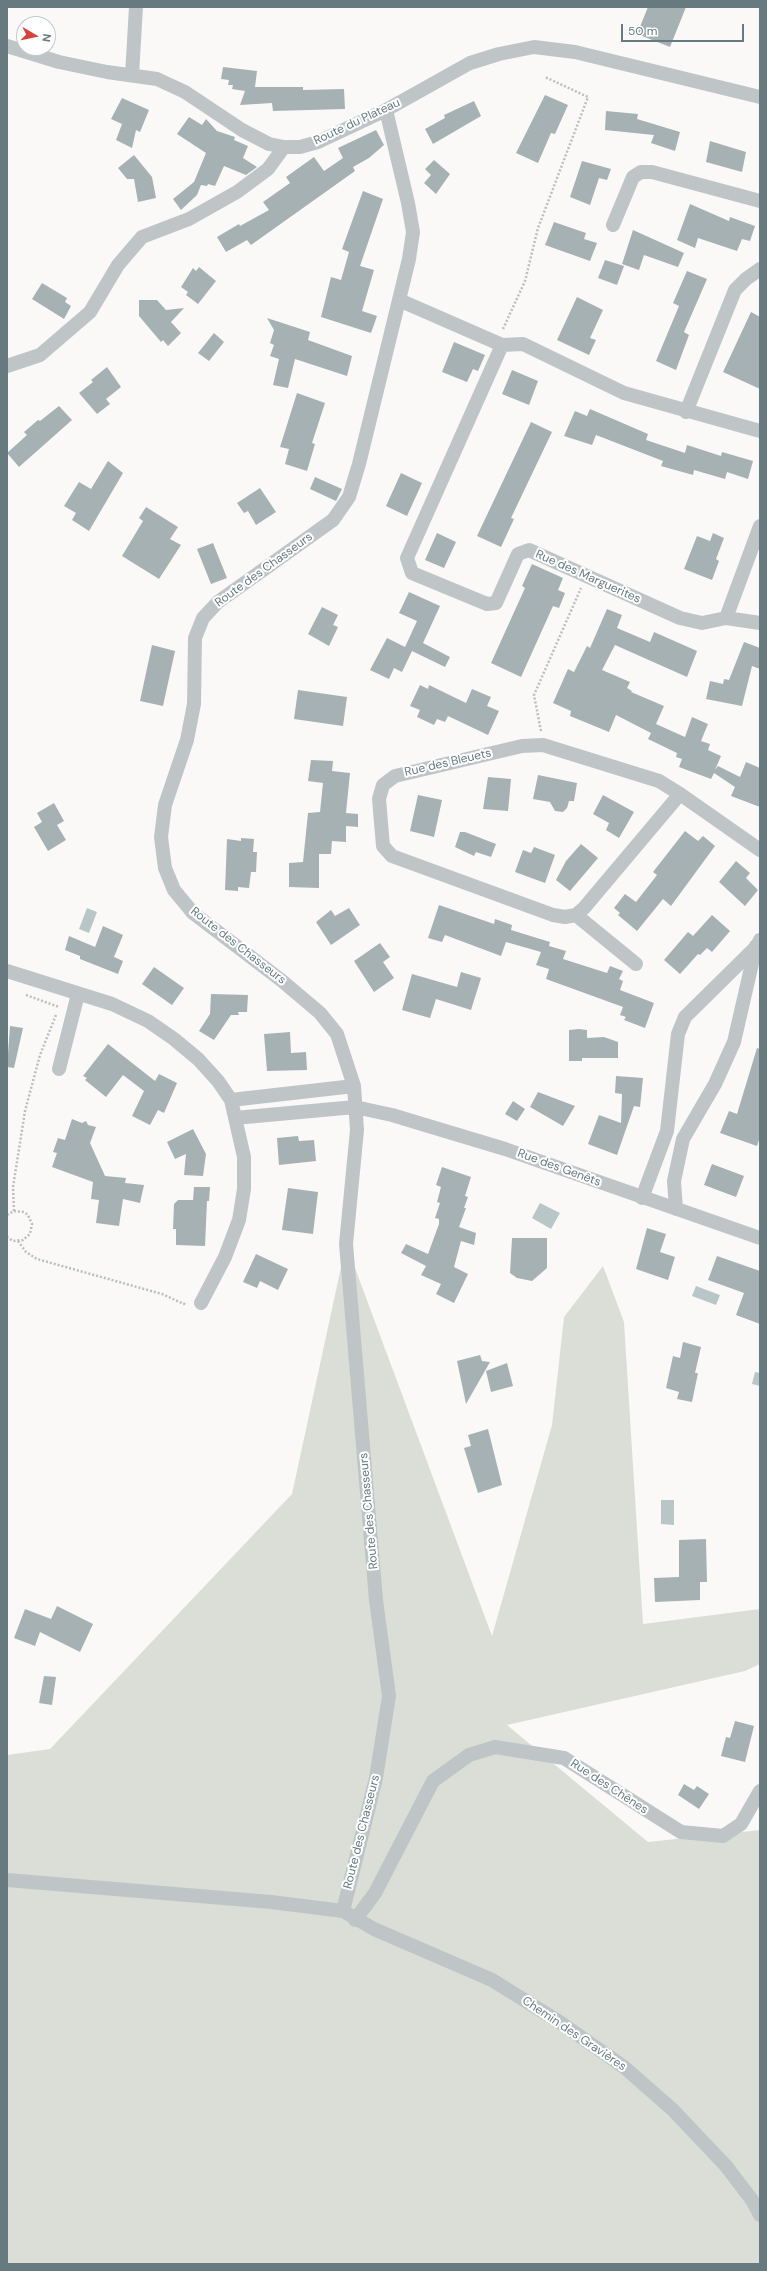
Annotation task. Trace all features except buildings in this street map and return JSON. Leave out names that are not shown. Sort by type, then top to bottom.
[{"type":"street","points":[[132,75],[136,7]]},
{"type":"street","name":"Route du Plateau","points":[[7,46],[59,62],[156,79],[185,92],[242,130],[269,144],[284,148],[300,147],[318,142],[386,110],[470,63],[500,54],[534,47],[575,52],[760,96]]},
{"type":"street","name":"Route des Chasseurs","points":[[342,1911],[376,1778],[389,1696],[376,1600],[346,1244],[357,1130],[354,1086],[337,1034],[320,1012],[281,980],[193,913],[174,890],[165,868],[161,837],[165,804],[187,740],[194,704],[196,638],[203,618],[218,602],[333,520],[349,497],[359,464],[409,259],[413,232],[408,203],[386,110]]},
{"type":"street","points":[[7,366],[40,355],[90,312],[118,265],[142,237],[189,219],[237,192],[268,169],[284,148]]},
{"type":"street","points":[[613,225],[633,177],[641,172],[652,172],[760,201]]},
{"type":"street","points":[[686,412],[735,290],[746,278],[760,269]]},
{"type":"street","points":[[399,300],[502,345],[523,344],[624,393],[686,412],[760,431]]},
{"type":"street","name":"Rue des Marguerites","points":[[502,345],[407,558],[412,573],[487,604],[496,603],[518,554],[529,550],[586,577],[680,618],[702,623],[726,618],[760,622]]},
{"type":"street","points":[[726,618],[760,526]]},
{"type":"street","name":"Rue des Bleuets","points":[[576,915],[565,917],[553,915],[392,856],[383,846],[379,799],[383,785],[395,776],[522,746],[543,745],[659,781],[760,850]]},
{"type":"street","points":[[636,964],[576,915],[584,908],[680,794]]},
{"type":"street","points":[[642,1198],[666,1131],[674,1053],[678,1034],[685,1017],[758,943]]},
{"type":"street","points":[[676,1209],[674,1180],[683,1139],[715,1084],[734,1042],[758,943]]},
{"type":"street","points":[[7,971],[112,1004],[148,1021],[174,1039],[198,1059],[218,1081],[231,1100],[244,1158],[244,1189],[239,1220],[225,1257],[201,1304]]},
{"type":"street","points":[[59,1069],[78,994]]},
{"type":"street","points":[[231,1100],[354,1086]]},
{"type":"street","points":[[235,1118],[355,1107]]},
{"type":"street","name":"Rue des Genêts","points":[[355,1107],[392,1115],[504,1149],[760,1238]]},
{"type":"street","points":[[666,1131],[683,1139]]},
{"type":"street","name":"Rue des Chênes","points":[[355,1920],[375,1893],[433,1781],[469,1755],[495,1747],[564,1758],[681,1832],[723,1836],[741,1824],[760,1791]]},
{"type":"street","points":[[7,1880],[271,1902],[342,1911]]},
{"type":"street","name":"Chemin des Gravières","points":[[342,1911],[355,1920],[492,1980],[558,2021],[624,2067],[673,2110],[726,2166],[752,2200],[760,2215]]},
{"type":"path","points":[[502,345],[503,328],[525,281],[538,228],[588,97],[545,77]]},
{"type":"path","points":[[543,745],[534,695],[586,577]]},
{"type":"path","points":[[14,1211],[15,1172],[25,1111],[40,1055],[59,1006],[20,992]]},
{"type":"path","points":[[7,1215],[14,1211],[19,1211],[28,1215],[32,1224],[30,1234],[18,1242]]},
{"type":"path","points":[[7,1238],[18,1242],[26,1252],[38,1259],[162,1294],[184,1304],[187,1298]]},
{"type":"shaded area","points":[[87,908],[97,912],[89,933],[79,929]]},
{"type":"shaded area","points":[[540,1203],[560,1213],[551,1229],[532,1218]]},
{"type":"shaded area","points":[[346,1244],[492,1636],[552,1425],[564,1317],[603,1266],[624,1322],[643,1624],[760,1609],[760,1664],[745,1671],[507,1725],[648,1842],[760,1830],[760,2264],[7,2264],[7,1755],[50,1749],[292,1494]]},
{"type":"shaded area","points":[[696,1286],[720,1295],[716,1305],[692,1296]]},
{"type":"shaded area","points":[[755,1372],[760,1373],[760,1386],[752,1384]]},
{"type":"shaded area","points":[[661,1500],[674,1500],[674,1525],[661,1524]]}]
